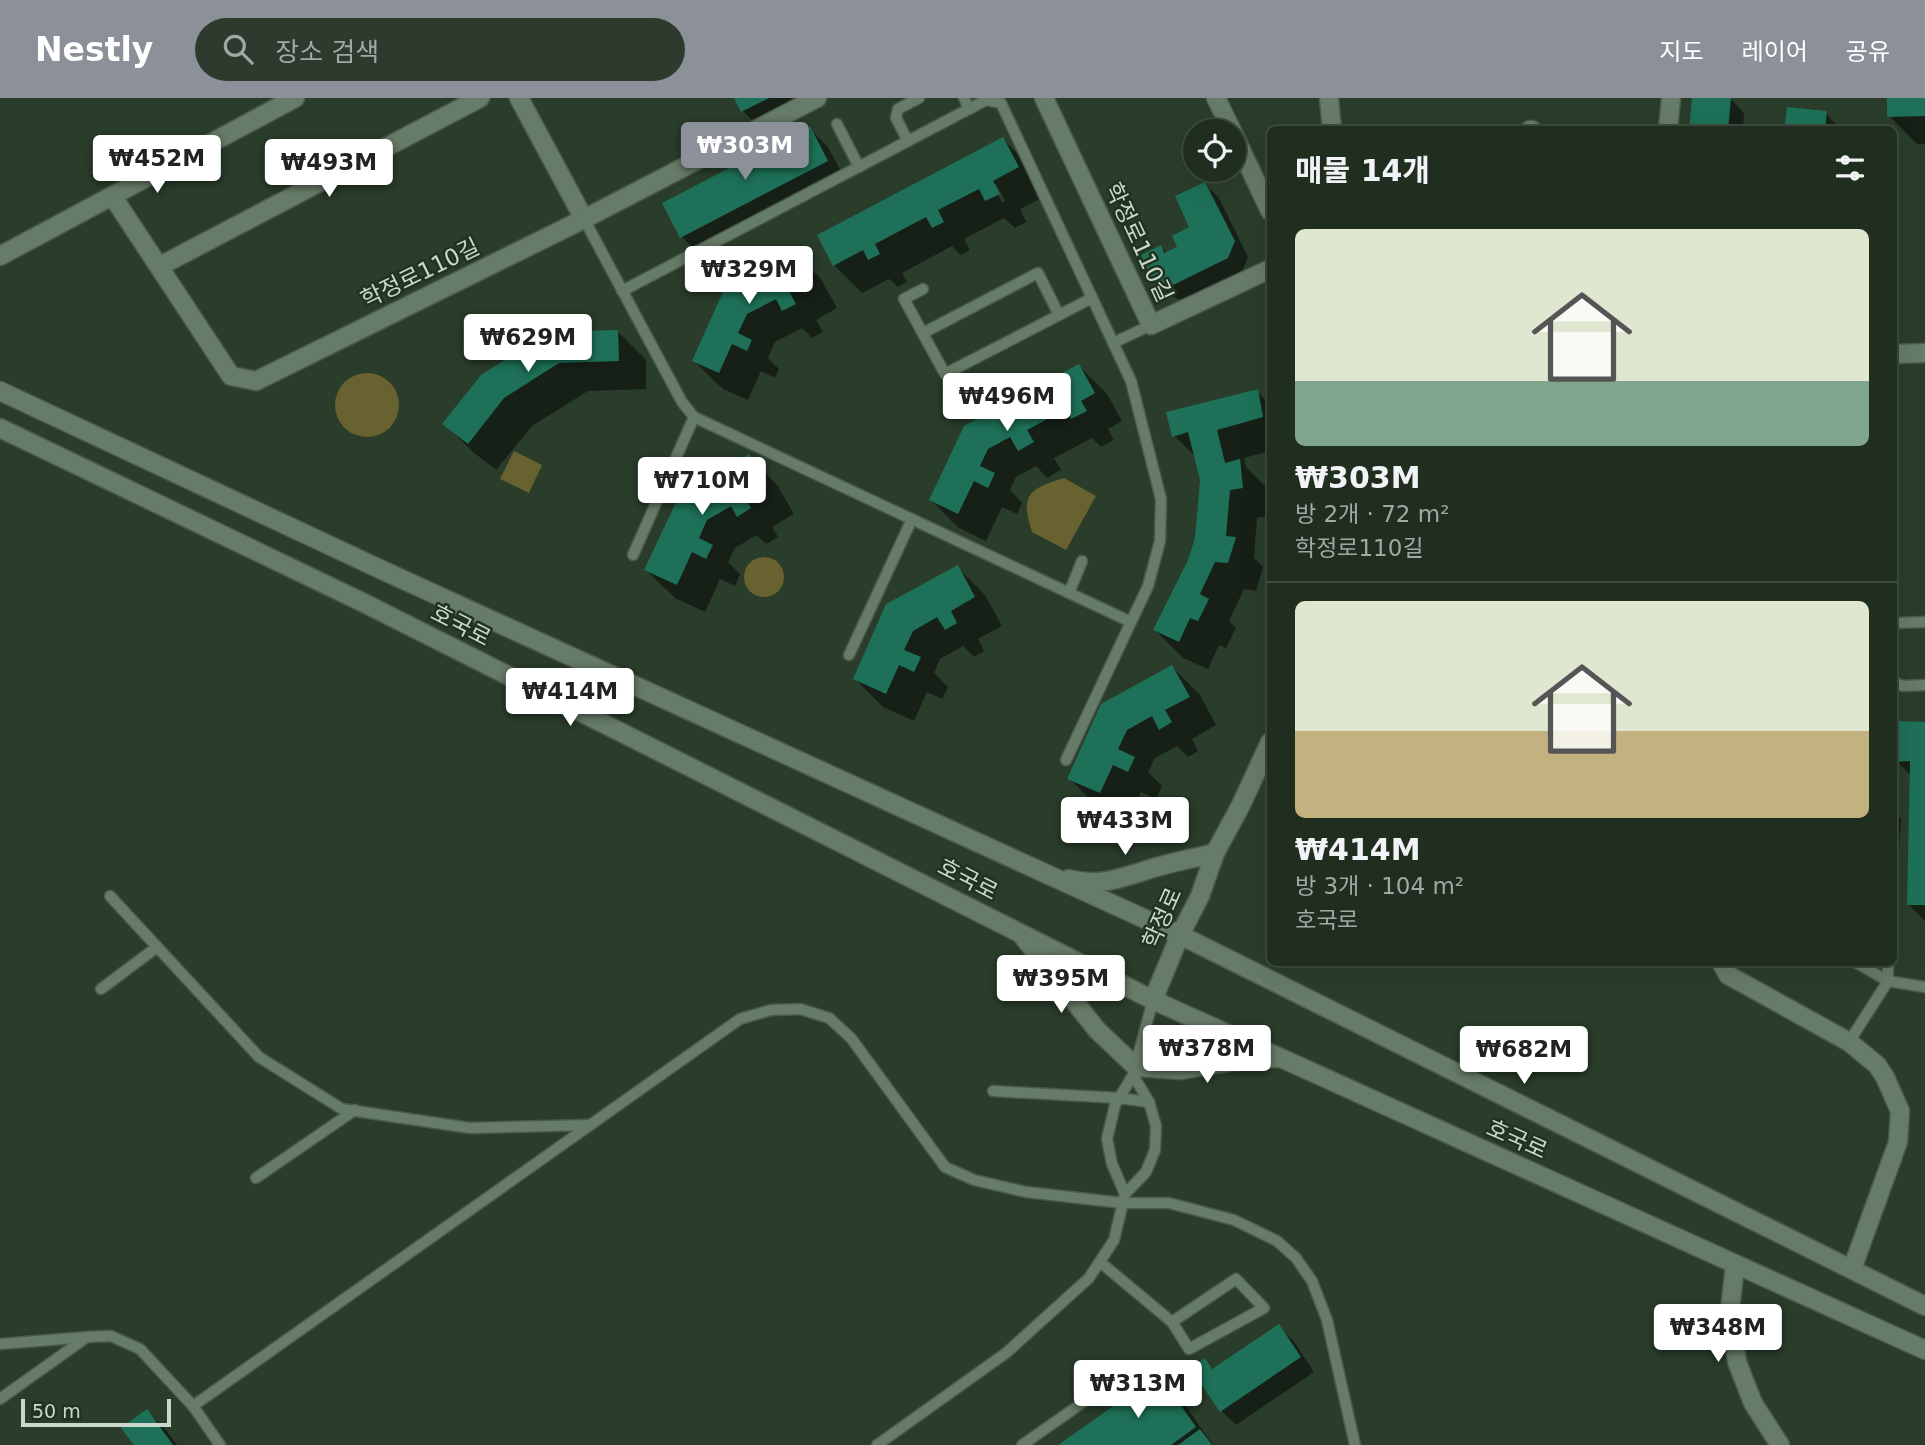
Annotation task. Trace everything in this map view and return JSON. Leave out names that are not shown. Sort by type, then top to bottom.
[{"type":"main road","points":[[0,256],[296,98]]},
{"type":"main road","points":[[160,266],[480,98]]},
{"type":"main road","points":[[519,98],[584,219]]},
{"type":"main road","name":"학정로110길","points":[[113,197],[231,376],[256,381],[584,219],[817,98]]},
{"type":"main road","name":"학정로110길","points":[[1044,98],[1151,325],[1267,270]]},
{"type":"main road","points":[[1216,98],[1226,119]]},
{"type":"main road","points":[[1329,98],[1332,126]]},
{"type":"main road","points":[[1668,126],[1671,98]]},
{"type":"main road","points":[[1246,160],[1267,205]]},
{"type":"main road","points":[[1897,354],[1925,353]]},
{"type":"main road","name":"호국로","points":[[0,391],[394,576],[1180,935],[1925,1306]]},
{"type":"main road","name":"호국로","points":[[0,428],[364,603],[1153,1000],[1925,1350]]},
{"type":"main road","name":"학정로","points":[[1153,1000],[1180,935],[1200,896],[1215,853],[1267,748]]},
{"type":"main road","points":[[1035,870],[1083,883],[1116,881],[1145,870],[1215,853]]},
{"type":"main road","points":[[1019,933],[1097,1030],[1135,1071],[1180,1070],[1236,1061],[1279,1058]]},
{"type":"main road","points":[[1723,966],[1728,975],[1849,1042],[1877,1065],[1900,1111],[1898,1142],[1852,1269]]},
{"type":"main road","points":[[1735,1265],[1730,1310],[1737,1362],[1753,1403],[1780,1445]]},
{"type":"lane","points":[[908,141],[896,118],[898,109],[919,98]]},
{"type":"lane","points":[[964,98],[969,109]]},
{"type":"lane","points":[[622,291],[986,100],[1001,103],[1131,381],[1161,499],[1160,541],[1148,586],[1066,760]]},
{"type":"lane","points":[[837,124],[859,167]]},
{"type":"lane","points":[[584,219],[682,402],[694,417],[1131,622]]},
{"type":"lane","points":[[923,333],[1038,273],[1059,315]]},
{"type":"lane","points":[[923,289],[904,299],[945,374],[1092,298]]},
{"type":"lane","points":[[1114,343],[1151,325]]},
{"type":"lane","points":[[633,555],[694,417]]},
{"type":"lane","points":[[849,655],[912,519]]},
{"type":"lane","points":[[1069,593],[1082,561]]},
{"type":"lane","points":[[1897,624],[1925,622]]},
{"type":"lane","points":[[1897,683],[1903,686],[1925,685]]},
{"type":"lane","points":[[110,896],[259,1057],[342,1109],[470,1128],[590,1125]]},
{"type":"lane","points":[[100,989],[157,947]]},
{"type":"lane","points":[[1862,966],[1888,981],[1925,987]]},
{"type":"lane","points":[[1849,1042],[1888,981],[1888,966]]},
{"type":"lane","points":[[1124,1199],[1107,1139],[1115,1105],[1135,1071],[1153,1000]]},
{"type":"lane","points":[[193,1406],[740,1019],[771,1010],[800,1009],[829,1018],[851,1038],[945,1167],[974,1180],[1026,1192],[1170,1203],[1234,1220],[1277,1241],[1296,1258],[1312,1281],[1327,1320],[1355,1445]]},
{"type":"lane","points":[[877,1445],[1006,1353],[1089,1278],[1114,1240],[1124,1199],[1146,1172],[1155,1150],[1156,1126],[1135,1071]]},
{"type":"lane","points":[[993,1091],[1149,1102]]},
{"type":"lane","points":[[256,1178],[355,1110]]},
{"type":"lane","points":[[1100,1262],[1172,1322],[1189,1349],[1264,1308],[1236,1279],[1172,1322]]},
{"type":"lane","points":[[0,1344],[111,1336],[140,1349],[193,1406],[220,1445]]},
{"type":"lane","points":[[0,1399],[87,1338]]},
{"type":"lane","points":[[1022,1445],[1085,1401]]},
{"type":"shaded area","points":[[361,373],[373,373],[390,382],[397,393],[397,417],[390,428],[373,437],[361,437],[349,432],[340,423],[335,411],[335,399],[340,387],[349,378]]},
{"type":"shaded area","points":[[514,451],[542,465],[529,493],[500,479]]},
{"type":"shaded area","points":[[1064,478],[1096,496],[1066,550],[1032,532],[1027,510],[1027,502],[1035,490]]},
{"type":"shaded area","points":[[764,557],[778,563],[784,577],[778,591],[764,597],[750,591],[744,577],[750,563]]},
{"type":"building","points":[[734,98],[769,98],[741,112]]},
{"type":"building","points":[[1692,98],[1731,98],[1728,126],[1689,126]]},
{"type":"building","points":[[1887,98],[1925,98],[1925,116],[1887,117]]},
{"type":"building","points":[[1787,107],[1827,111],[1825,126],[1785,126]]},
{"type":"building","points":[[810,126],[828,161],[680,238],[662,203]]},
{"type":"building","points":[[1003,137],[1019,167],[993,181],[1000,194],[985,201],[979,189],[938,210],[944,222],[932,228],[926,217],[875,244],[880,254],[868,260],[863,250],[833,266],[817,235]]},
{"type":"building","points":[[1205,182],[1235,241],[1228,258],[1169,287],[1152,281],[1141,255],[1161,245],[1164,253],[1177,247],[1172,236],[1189,227],[1175,196]]},
{"type":"building","points":[[794,248],[811,280],[789,291],[796,304],[782,311],[776,299],[747,314],[738,333],[752,340],[747,351],[732,344],[719,373],[692,361],[726,285]]},
{"type":"building","points":[[618,330],[619,361],[559,363],[504,398],[468,444],[442,424],[481,375],[549,332]]},
{"type":"building","points":[[1079,364],[1095,393],[1081,401],[1087,411],[1071,419],[1066,409],[1027,430],[1034,442],[1018,451],[1010,437],[988,449],[980,466],[995,473],[988,488],[974,481],[958,514],[929,500],[964,426]]},
{"type":"building","points":[[1258,389],[1263,417],[1217,430],[1225,463],[1240,459],[1243,488],[1230,490],[1226,536],[1236,537],[1228,563],[1215,562],[1200,594],[1209,599],[1198,621],[1190,618],[1179,642],[1153,630],[1188,560],[1195,538],[1200,480],[1188,432],[1172,437],[1166,412]]},
{"type":"building","points":[[749,454],[767,486],[745,498],[751,508],[737,517],[731,506],[707,520],[699,538],[713,545],[706,559],[692,552],[677,585],[644,570],[680,494]]},
{"type":"building","points":[[958,565],[975,597],[951,611],[957,623],[945,630],[937,617],[913,631],[904,650],[921,657],[914,672],[899,665],[886,694],[853,679],[886,604]]},
{"type":"building","points":[[1172,665],[1190,697],[1165,710],[1172,722],[1159,730],[1152,716],[1127,730],[1118,749],[1135,757],[1128,772],[1113,765],[1100,793],[1067,779],[1101,704]]},
{"type":"building","points":[[1897,721],[1925,722],[1925,905],[1907,905],[1910,761],[1897,762]]},
{"type":"building","points":[[1279,1324],[1301,1357],[1220,1412],[1190,1368],[1205,1358],[1212,1369]]},
{"type":"building","points":[[1159,1374],[1196,1427],[1171,1445],[1058,1445]]},
{"type":"building","points":[[147,1409],[173,1445],[134,1445],[121,1428]]},
{"type":"building","points":[[1200,1429],[1212,1445],[1178,1445]]}]
